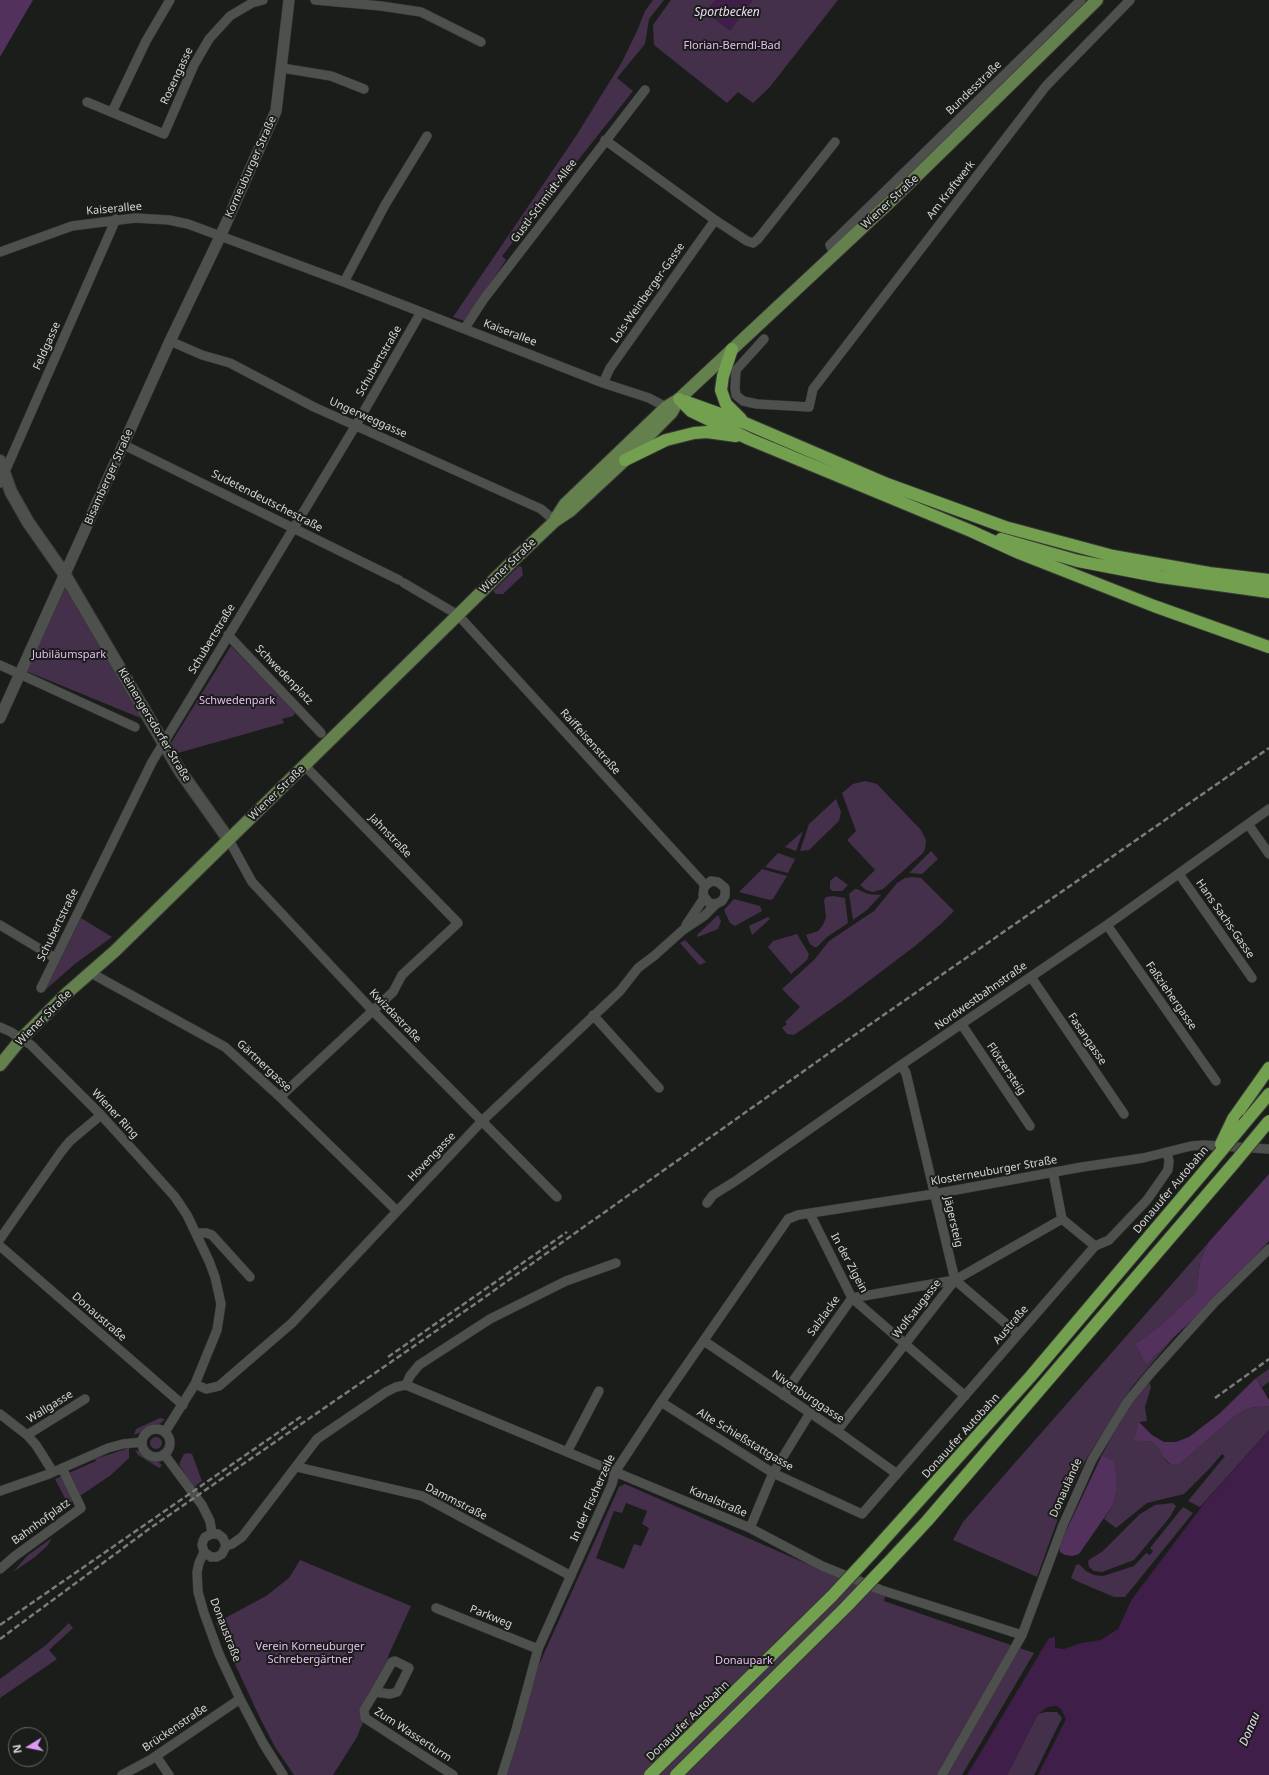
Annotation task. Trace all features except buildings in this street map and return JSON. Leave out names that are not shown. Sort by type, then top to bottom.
[{"type":"highway","points":[[732,349],[723,376],[721,390],[730,410],[745,423]]},
{"type":"highway","points":[[679,399],[745,423],[887,484],[1005,527],[1113,556],[1209,573],[1264,586]]},
{"type":"highway","points":[[679,399],[691,411],[749,439],[1066,572],[1269,647]]},
{"type":"highway","points":[[625,460],[666,440],[694,433],[722,434],[749,439]]},
{"type":"highway","points":[[971,531],[1078,561],[1161,578],[1264,586]]},
{"type":"highway","points":[[1213,1161],[1233,1119],[1269,1068]]},
{"type":"highway","name":"Donauufer Autobahn","points":[[650,1775],[832,1596],[871,1554],[1026,1381],[1269,1094]]},
{"type":"highway","points":[[676,1775],[846,1607],[927,1521],[1269,1121]]},
{"type":"main road","name":"Wiener Straße","points":[[0,1065],[22,1038],[115,951],[555,521],[570,511],[625,460],[672,412],[679,399],[834,253],[888,197],[1097,0]]},
{"type":"main road","name":"Wiener Straße","points":[[555,521],[565,504],[662,404],[679,399]]},
{"type":"main road","name":"Kleinengersdorfer Straße","points":[[0,461],[2,478],[28,522],[65,575],[163,744],[192,789],[229,840]]},
{"type":"street","points":[[112,112],[146,41],[170,0]]},
{"type":"street","name":"Rosengasse","points":[[87,102],[164,134],[194,65],[209,39],[230,16],[252,3],[263,0]]},
{"type":"street","name":"Korneuburger Straße","points":[[220,237],[276,110],[289,0]]},
{"type":"street","points":[[315,0],[381,6],[421,12],[480,42]]},
{"type":"street","name":"Bundesstraße","points":[[888,197],[1081,0]]},
{"type":"street","name":"Am Kraftwerk","points":[[764,339],[736,370],[736,395],[743,401],[757,404],[809,406],[813,389],[1046,86],[1130,0]]},
{"type":"street","points":[[282,68],[331,76],[364,89]]},
{"type":"street","name":"Gustl-Schmidt-Allee","points":[[464,328],[483,300],[645,90]]},
{"type":"street","points":[[344,282],[385,205],[427,136]]},
{"type":"street","points":[[605,140],[715,220],[747,242],[752,243],[758,239],[835,142]]},
{"type":"street","name":"Kaiserallee","points":[[0,252],[72,226],[135,218],[169,220],[188,224],[662,404]]},
{"type":"street","name":"Feldgasse","points":[[2,478],[116,220]]},
{"type":"street","name":"Lois-Weinberger-Gasse","points":[[603,382],[610,368],[715,220]]},
{"type":"street","name":"Bisamberger Straße","points":[[0,718],[170,340],[220,237]]},
{"type":"street","name":"Schubertstraße","points":[[41,988],[152,762],[356,425],[422,312]]},
{"type":"street","name":"Ungerweggasse","points":[[170,340],[202,355],[230,363],[314,407],[541,510],[555,521]]},
{"type":"street","name":"Sudetendeutschestraße","points":[[124,445],[402,582],[458,615]]},
{"type":"street","name":"Raiffeisenstraße","points":[[458,615],[705,885]]},
{"type":"street","name":"Schwedenplatz","points":[[228,635],[321,733]]},
{"type":"street","points":[[0,665],[136,727]]},
{"type":"street","name":"Jahnstraße","points":[[305,766],[458,923],[402,975],[393,992],[373,1011]]},
{"type":"street","name":"Nordwestbahnstraße","points":[[707,1203],[713,1195],[744,1176],[901,1065],[962,1025],[1107,925],[1269,809]]},
{"type":"street","points":[[1248,824],[1269,854]]},
{"type":"street","name":"Kwizdastraße","points":[[229,840],[252,882],[373,1011],[557,1197]]},
{"type":"street","name":"Hans Sachs-Gasse","points":[[1179,874],[1252,978]]},
{"type":"street","name":"Hovengasse","points":[[195,1384],[206,1389],[219,1386],[280,1334],[482,1122],[620,991],[638,968],[683,930],[704,916],[716,904],[724,899],[726,892],[721,884],[716,881],[705,885]]},
{"type":"street","points":[[705,885],[703,892],[704,898],[709,903],[716,904]]},
{"type":"street","name":"Hovengasse","points":[[683,930],[704,898]]},
{"type":"street","name":"Faßziehergasse","points":[[1107,925],[1216,1081]]},
{"type":"street","points":[[0,926],[55,958]]},
{"type":"street","name":"Gärtnergasse","points":[[91,973],[225,1046],[280,1097],[397,1211]]},
{"type":"street","name":"Fasangasse","points":[[1031,977],[1124,1114]]},
{"type":"street","points":[[280,1097],[373,1011]]},
{"type":"street","points":[[593,1016],[659,1088]]},
{"type":"street","name":"Flötzersteig","points":[[962,1025],[1030,1126]]},
{"type":"street","name":"Wiener Ring","points":[[0,1027],[22,1038],[101,1115],[174,1198],[197,1233],[215,1277],[221,1304],[217,1330],[195,1384],[183,1405],[164,1432]]},
{"type":"street","name":"Jägersteig","points":[[901,1065],[906,1073],[955,1280]]},
{"type":"street","points":[[0,1239],[61,1152],[70,1141],[101,1115]]},
{"type":"street","name":"Klosterneuburger Straße","points":[[788,1219],[798,1215],[934,1194],[1053,1172],[1143,1158],[1191,1146],[1204,1145],[1269,1149]]},
{"type":"street","name":"Austraße","points":[[862,1514],[1095,1246],[1109,1240],[1151,1195],[1168,1170],[1169,1161],[1167,1152]]},
{"type":"street","points":[[1053,1172],[1062,1219],[1095,1246]]},
{"type":"street","name":"In der Zigein","points":[[810,1214],[852,1298],[965,1396]]},
{"type":"street","name":"In der Fischerzeile","points":[[502,1775],[538,1649],[612,1484],[615,1472],[661,1402],[788,1219]]},
{"type":"street","name":"Wolfsaugasse","points":[[837,1431],[955,1280],[1062,1219]]},
{"type":"street","points":[[197,1233],[206,1233],[212,1236],[250,1277]]},
{"type":"street","name":"Donaustraße","points":[[0,1246],[183,1405]]},
{"type":"street","name":"Donaulände","points":[[942,1775],[1022,1635],[1063,1525],[1092,1460],[1128,1401],[1214,1304],[1269,1249]]},
{"type":"street","points":[[204,1552],[211,1557],[217,1557],[222,1554],[226,1546],[242,1537],[317,1439],[396,1386],[406,1386],[410,1376],[419,1365],[490,1319],[566,1281],[616,1263]]},
{"type":"street","points":[[955,1280],[1018,1334]]},
{"type":"street","name":"Salzlacke","points":[[783,1395],[852,1298],[955,1280]]},
{"type":"street","name":"Nivenburggasse","points":[[704,1340],[897,1474]]},
{"type":"street","name":"Kanalstraße","points":[[406,1386],[750,1528],[788,1550],[822,1566],[881,1590],[1022,1635]]},
{"type":"street","points":[[567,1452],[599,1391]]},
{"type":"street","name":"Wallgasse","points":[[27,1435],[85,1399]]},
{"type":"street","name":"Alte Schießstattgasse","points":[[661,1402],[773,1473],[862,1514]]},
{"type":"street","points":[[0,1414],[27,1435],[57,1470]]},
{"type":"street","points":[[750,1528],[773,1473],[810,1414]]},
{"type":"street","points":[[157,1429],[164,1432],[169,1442],[168,1449],[164,1454],[158,1456],[151,1455],[144,1449],[142,1442],[144,1435],[150,1430],[157,1429]]},
{"type":"street","points":[[0,1491],[57,1470],[108,1448],[123,1444],[142,1442]]},
{"type":"street","points":[[164,1454],[202,1505],[210,1521],[212,1534],[218,1534],[223,1538],[226,1546]]},
{"type":"street","name":"Dammstraße","points":[[297,1467],[422,1496],[571,1576]]},
{"type":"street","name":"Bahnhofplatz","points":[[0,1569],[81,1508],[57,1470]]},
{"type":"street","name":"Donaustraße","points":[[212,1534],[205,1537],[202,1544],[204,1552],[197,1572],[198,1592],[213,1640],[240,1699],[263,1743],[283,1775]]},
{"type":"street","name":"Parkweg","points":[[436,1608],[538,1649]]},
{"type":"street","name":"Zum Wasserturm","points":[[375,1692],[364,1710],[365,1718],[453,1775]]},
{"type":"street","name":"Brückenstraße","points":[[122,1775],[156,1756],[240,1699]]},
{"type":"street","points":[[156,1756],[169,1775]]},
{"type":"green space","points":[[653,0],[664,0],[649,19],[645,44],[617,78],[633,91],[502,256],[506,260],[465,321],[453,317],[576,136],[622,62],[645,11]]},
{"type":"green space","name":"Florian-Berndl-Bad","points":[[671,0],[838,0],[769,88],[753,103],[738,92],[727,103],[654,45],[653,25]]},
{"type":"green space","points":[[519,566],[522,567],[523,575],[503,594],[496,594],[493,591]]},
{"type":"green space","name":"Jubiläumspark","points":[[65,588],[143,719],[26,671]]},
{"type":"green space","name":"Schwedenpark","points":[[231,646],[296,712],[293,716],[282,719],[284,723],[178,753],[171,743]]},
{"type":"green space","points":[[865,781],[877,784],[921,830],[926,840],[923,853],[883,889],[873,892],[866,890],[860,885],[875,870],[847,840],[856,831],[842,793],[853,784]]},
{"type":"green space","points":[[836,799],[841,812],[839,821],[809,850],[800,851],[809,824]]},
{"type":"green space","points":[[803,831],[796,851],[785,847]]},
{"type":"green space","points":[[931,851],[938,859],[922,874],[909,873]]},
{"type":"green space","points":[[778,853],[795,859],[788,873],[765,867]]},
{"type":"green space","points":[[762,869],[787,876],[773,899],[770,900],[739,892]]},
{"type":"green space","points":[[836,876],[848,885],[842,891],[832,891],[830,888],[830,881]]},
{"type":"green space","points":[[905,878],[921,878],[954,911],[915,946],[845,999],[794,1035],[787,1034],[782,1028],[787,1024],[785,1022],[800,1007],[782,989],[814,960],[829,941],[874,911],[897,883]]},
{"type":"green space","points":[[855,889],[868,894],[881,895],[867,910],[853,920],[849,894]]},
{"type":"green space","points":[[833,896],[845,898],[848,923],[827,937],[817,947],[814,947],[810,944],[806,935],[818,931],[823,925],[826,917],[824,900],[826,897]]},
{"type":"green space","points":[[734,899],[760,906],[762,911],[735,926],[730,923],[724,910]]},
{"type":"green space","points":[[718,915],[721,921],[718,929],[698,937],[697,935]]},
{"type":"green space","points":[[768,917],[770,919],[752,935],[749,926]]},
{"type":"green space","points":[[81,918],[112,937],[76,963],[44,991]]},
{"type":"green space","points":[[797,934],[809,954],[807,960],[791,974],[768,947],[773,941]]},
{"type":"green space","points":[[685,940],[706,962],[700,965],[694,959],[680,943]]},
{"type":"green space","points":[[1208,1243],[1200,1262],[1196,1292],[1161,1325],[1135,1344],[1146,1365],[1175,1336],[1131,1388],[1082,1466],[1060,1513],[1037,1577],[953,1540],[963,1522]]},
{"type":"green space","points":[[1269,1369],[1269,1382],[1262,1387],[1256,1378]]},
{"type":"green space","points":[[1149,1382],[1151,1387],[1145,1407],[1147,1421],[1139,1422],[1144,1441],[1152,1442],[1159,1449],[1168,1463],[1173,1465],[1180,1464],[1236,1415],[1249,1408],[1269,1406],[1269,1430],[1200,1507],[1188,1501],[1225,1456],[1222,1454],[1184,1494],[1147,1503],[1116,1528],[1104,1519],[1113,1505],[1116,1493],[1116,1474],[1114,1467],[1102,1455],[1127,1408]]},
{"type":"green space","points":[[160,1418],[165,1419],[161,1423],[149,1427],[134,1435],[136,1429]]},
{"type":"green space","points":[[154,1437],[158,1437],[162,1443],[158,1449],[154,1449],[150,1445],[150,1441]]},
{"type":"green space","points":[[129,1448],[129,1458],[111,1475],[68,1504],[55,1479],[96,1461],[95,1459]]},
{"type":"green space","points":[[135,1450],[154,1459],[162,1465],[159,1468],[138,1455]]},
{"type":"green space","points":[[184,1454],[192,1454],[202,1481],[193,1488],[179,1464]]},
{"type":"green space","name":"Donaupark","points":[[625,1484],[830,1574],[885,1596],[884,1601],[1034,1653],[962,1775],[507,1775],[537,1669],[619,1487]],"holes":[[[626,1503],[647,1511],[642,1524],[649,1528],[641,1546],[634,1544],[624,1569],[596,1558],[614,1511],[622,1513]]]},
{"type":"green space","points":[[1173,1503],[1176,1506],[1170,1517],[1134,1560],[1102,1572],[1094,1571],[1089,1567],[1089,1560],[1103,1551],[1140,1514],[1155,1505]]},
{"type":"green space","points":[[1183,1507],[1193,1513],[1125,1597],[1114,1597],[1071,1578],[1076,1565],[1079,1564],[1086,1571],[1094,1575],[1103,1576],[1134,1566],[1146,1553],[1150,1555],[1153,1551],[1150,1548]]},
{"type":"green space","points":[[52,1538],[47,1546],[35,1557],[13,1572],[28,1555]]},
{"type":"green space","name":"Verein Korneuburger Schrebergärtner","points":[[300,1560],[411,1606],[389,1654],[385,1669],[357,1737],[333,1775],[294,1775],[275,1747],[260,1718],[216,1623],[266,1596],[289,1578]]},
{"type":"green space","points":[[69,1623],[73,1628],[49,1650],[57,1659],[0,1698],[0,1679],[46,1645]]},
{"type":"green space","points":[[1057,1712],[1062,1718],[1034,1775],[1007,1775],[1038,1714]]},
{"type":"shaded area","points":[[0,0],[33,0],[0,57]]},
{"type":"shaded area","points":[[1269,1174],[1269,1241],[1207,1307],[1146,1365],[1135,1344],[1161,1325],[1196,1292],[1200,1262],[1208,1243]]},
{"type":"shaded area","points":[[1256,1378],[1269,1400],[1269,1406],[1249,1408],[1236,1415],[1180,1464],[1173,1465],[1169,1463],[1152,1442],[1134,1440],[1139,1422],[1152,1435],[1164,1442],[1176,1442],[1189,1437],[1219,1414]]},
{"type":"shaded area","points":[[1102,1455],[1114,1462],[1116,1474],[1116,1493],[1113,1505],[1079,1554],[1072,1556],[1065,1555],[1060,1552],[1059,1546]]},
{"type":"water","name":"Sportbecken","points":[[715,0],[753,0],[730,31],[705,12]]},
{"type":"water","name":"Donau","points":[[1269,1430],[1269,1775],[1038,1775],[1066,1719],[1061,1709],[1056,1706],[1048,1707],[1038,1714],[1007,1775],[967,1775],[1049,1638],[1055,1637],[1055,1648],[1064,1649],[1081,1643],[1101,1640],[1118,1629],[1132,1599],[1206,1501]]},
{"type":"railway","points":[[0,1639],[149,1529],[475,1304],[849,1039],[1269,748]]},
{"type":"railway","points":[[388,1357],[567,1232]]},
{"type":"railway","points":[[1215,1398],[1269,1359]]},
{"type":"railway","points":[[0,1625],[302,1416]]}]
